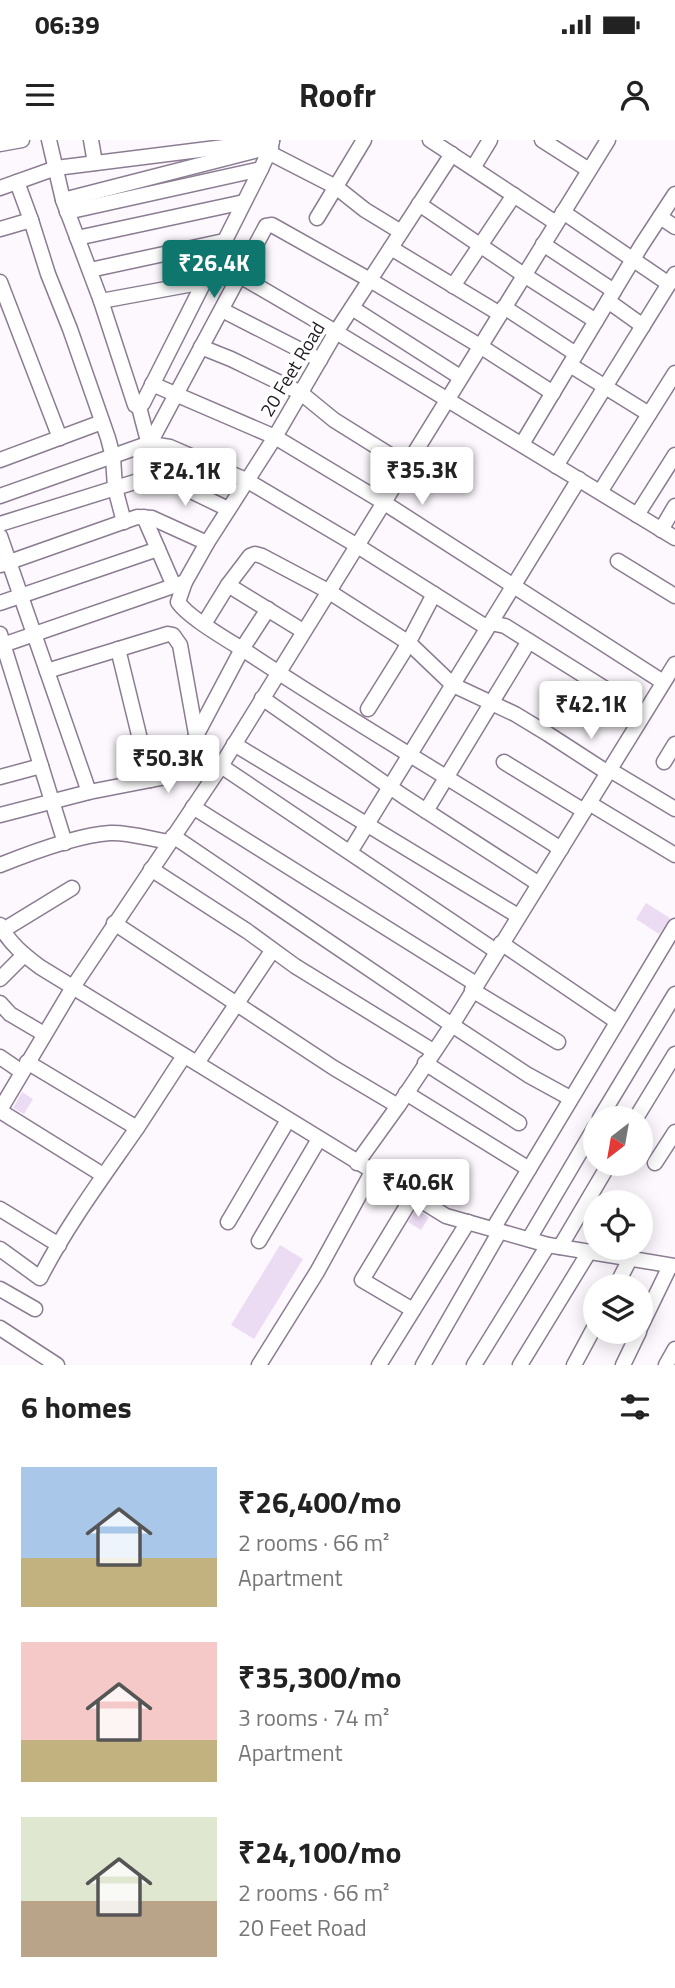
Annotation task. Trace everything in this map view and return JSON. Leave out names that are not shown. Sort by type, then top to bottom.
[{"type":"street","points":[[0,144],[22,140]]},
{"type":"street","points":[[49,140],[65,206],[101,301],[135,405],[139,407],[149,445]]},
{"type":"street","points":[[91,140],[95,163]]},
{"type":"street","points":[[317,218],[364,140]]},
{"type":"street","points":[[430,140],[514,195],[560,217],[672,279],[556,466]]},
{"type":"street","points":[[472,168],[490,140]]},
{"type":"street","points":[[542,140],[589,170]]},
{"type":"street","points":[[103,1175],[0,1110],[114,923],[221,766],[608,140]]},
{"type":"street","points":[[65,206],[269,146]]},
{"type":"street","points":[[139,407],[261,169],[269,146]]},
{"type":"street","points":[[0,188],[56,168],[269,146],[336,187],[365,210],[401,232]]},
{"type":"street","name":"20 Feet Road","points":[[179,584],[275,437],[336,332],[452,154]]},
{"type":"street","points":[[65,206],[261,169]]},
{"type":"street","points":[[17,182],[102,422],[113,457],[115,488],[124,522]]},
{"type":"street","points":[[522,444],[675,194]]},
{"type":"street","points":[[453,286],[514,195]]},
{"type":"street","points":[[78,238],[244,202]]},
{"type":"street","points":[[419,204],[596,321]]},
{"type":"street","points":[[660,217],[675,227]]},
{"type":"street","points":[[0,229],[32,220]]},
{"type":"street","points":[[149,445],[266,226],[272,225],[370,280],[553,393]]},
{"type":"street","points":[[90,270],[224,241]]},
{"type":"street","points":[[543,244],[611,296],[643,326]]},
{"type":"street","points":[[391,248],[453,286],[502,311],[573,360],[605,387],[649,414]]},
{"type":"street","points":[[240,276],[675,538]]},
{"type":"street","points":[[0,282],[61,438]]},
{"type":"street","points":[[101,301],[204,282]]},
{"type":"street","points":[[352,307],[460,377]]},
{"type":"street","points":[[222,310],[320,360]]},
{"type":"street","points":[[201,347],[301,393],[334,421],[406,465]]},
{"type":"street","points":[[600,492],[675,373]]},
{"type":"street","points":[[152,384],[275,437],[383,502],[663,682]]},
{"type":"street","points":[[0,460],[102,422]]},
{"type":"street","points":[[0,495],[144,445],[170,447],[246,480],[486,627],[491,623]]},
{"type":"street","points":[[636,515],[675,455]]},
{"type":"street","points":[[0,524],[153,476],[164,478],[228,509]]},
{"type":"street","points":[[350,852],[579,480]]},
{"type":"street","points":[[661,530],[675,506]]},
{"type":"street","points":[[144,517],[158,549],[179,584],[177,602],[181,608],[278,673],[561,849]]},
{"type":"street","points":[[4,564],[144,517],[163,522],[207,544]]},
{"type":"street","points":[[0,536],[4,564],[21,596],[89,792]]},
{"type":"street","points":[[0,603],[158,549]]},
{"type":"street","points":[[204,624],[250,556],[262,556],[328,591],[409,643],[453,685],[492,702],[548,733],[605,772],[610,770],[675,808]]},
{"type":"street","points":[[618,561],[675,596]]},
{"type":"street","points":[[65,843],[1,641],[34,634],[179,584]]},
{"type":"street","points":[[228,585],[303,631]]},
{"type":"street","points":[[368,709],[409,643],[434,594]]},
{"type":"street","points":[[0,815],[172,774],[178,768],[242,649],[268,609]]},
{"type":"street","points":[[491,623],[505,626],[644,713]]},
{"type":"street","points":[[47,671],[168,634],[173,635],[180,645],[196,734]]},
{"type":"street","points":[[426,811],[529,641]]},
{"type":"street","points":[[118,649],[150,780]]},
{"type":"street","points":[[357,1163],[452,1025],[675,664]]},
{"type":"street","points":[[262,698],[390,787],[538,884]]},
{"type":"street","points":[[234,744],[518,916]]},
{"type":"street","points":[[664,762],[675,744]]},
{"type":"street","points":[[505,762],[675,855]]},
{"type":"street","points":[[0,777],[41,766]]},
{"type":"street","points":[[221,766],[386,878],[616,1021]]},
{"type":"street","points":[[193,807],[558,1042]]},
{"type":"street","points":[[0,865],[100,834],[171,839],[528,1075],[570,1098]]},
{"type":"street","points":[[151,869],[247,931],[519,1123]]},
{"type":"street","points":[[72,888],[1,929],[24,955],[40,967],[446,1216],[554,1246],[583,1251]]},
{"type":"street","points":[[114,923],[334,1068],[402,1100],[529,1169]]},
{"type":"street","points":[[423,1365],[529,1169],[675,926]]},
{"type":"street","points":[[0,1250],[40,1278],[103,1175],[136,1128],[236,1004],[272,951]]},
{"type":"street","points":[[0,979],[24,955]]},
{"type":"street","points":[[607,1106],[675,994]]},
{"type":"street","points":[[0,1003],[10,1014],[44,1034]]},
{"type":"street","points":[[643,1106],[675,1054]]},
{"type":"street","points":[[0,1057],[24,1067],[136,1128]]},
{"type":"street","points":[[228,1222],[288,1120]]},
{"type":"street","points":[[655,1163],[675,1132]]},
{"type":"street","points":[[259,1241],[319,1139]]},
{"type":"street","points":[[529,1239],[583,1147]]},
{"type":"street","points":[[260,1365],[317,1272],[372,1172]]},
{"type":"street","points":[[474,1365],[601,1176]]},
{"type":"street","points":[[413,1196],[362,1280],[413,1310]]},
{"type":"street","points":[[0,1209],[59,1245]]},
{"type":"street","points":[[379,1365],[468,1222]]},
{"type":"street","points":[[520,1365],[584,1260]]},
{"type":"street","points":[[636,1260],[673,1266],[653,1305]]},
{"type":"street","points":[[0,1289],[35,1309]]},
{"type":"street","points":[[0,1328],[57,1365]]},
{"type":"street","points":[[575,1365],[586,1344]]},
{"type":"street","points":[[623,1365],[633,1344]]},
{"type":"street","points":[[666,1365],[675,1349]]},
{"type":"building","points":[[606,701],[631,716],[626,726],[600,710]]},
{"type":"building","points":[[646,903],[670,918],[659,934],[636,919]]},
{"type":"building","points":[[22,1092],[33,1099],[24,1114],[13,1108]]},
{"type":"building","points":[[414,1177],[439,1191],[435,1198],[411,1183]]},
{"type":"building","points":[[416,1209],[429,1217],[421,1230],[408,1222]]},
{"type":"building","points":[[280,1245],[303,1259],[254,1339],[231,1325]]}]
